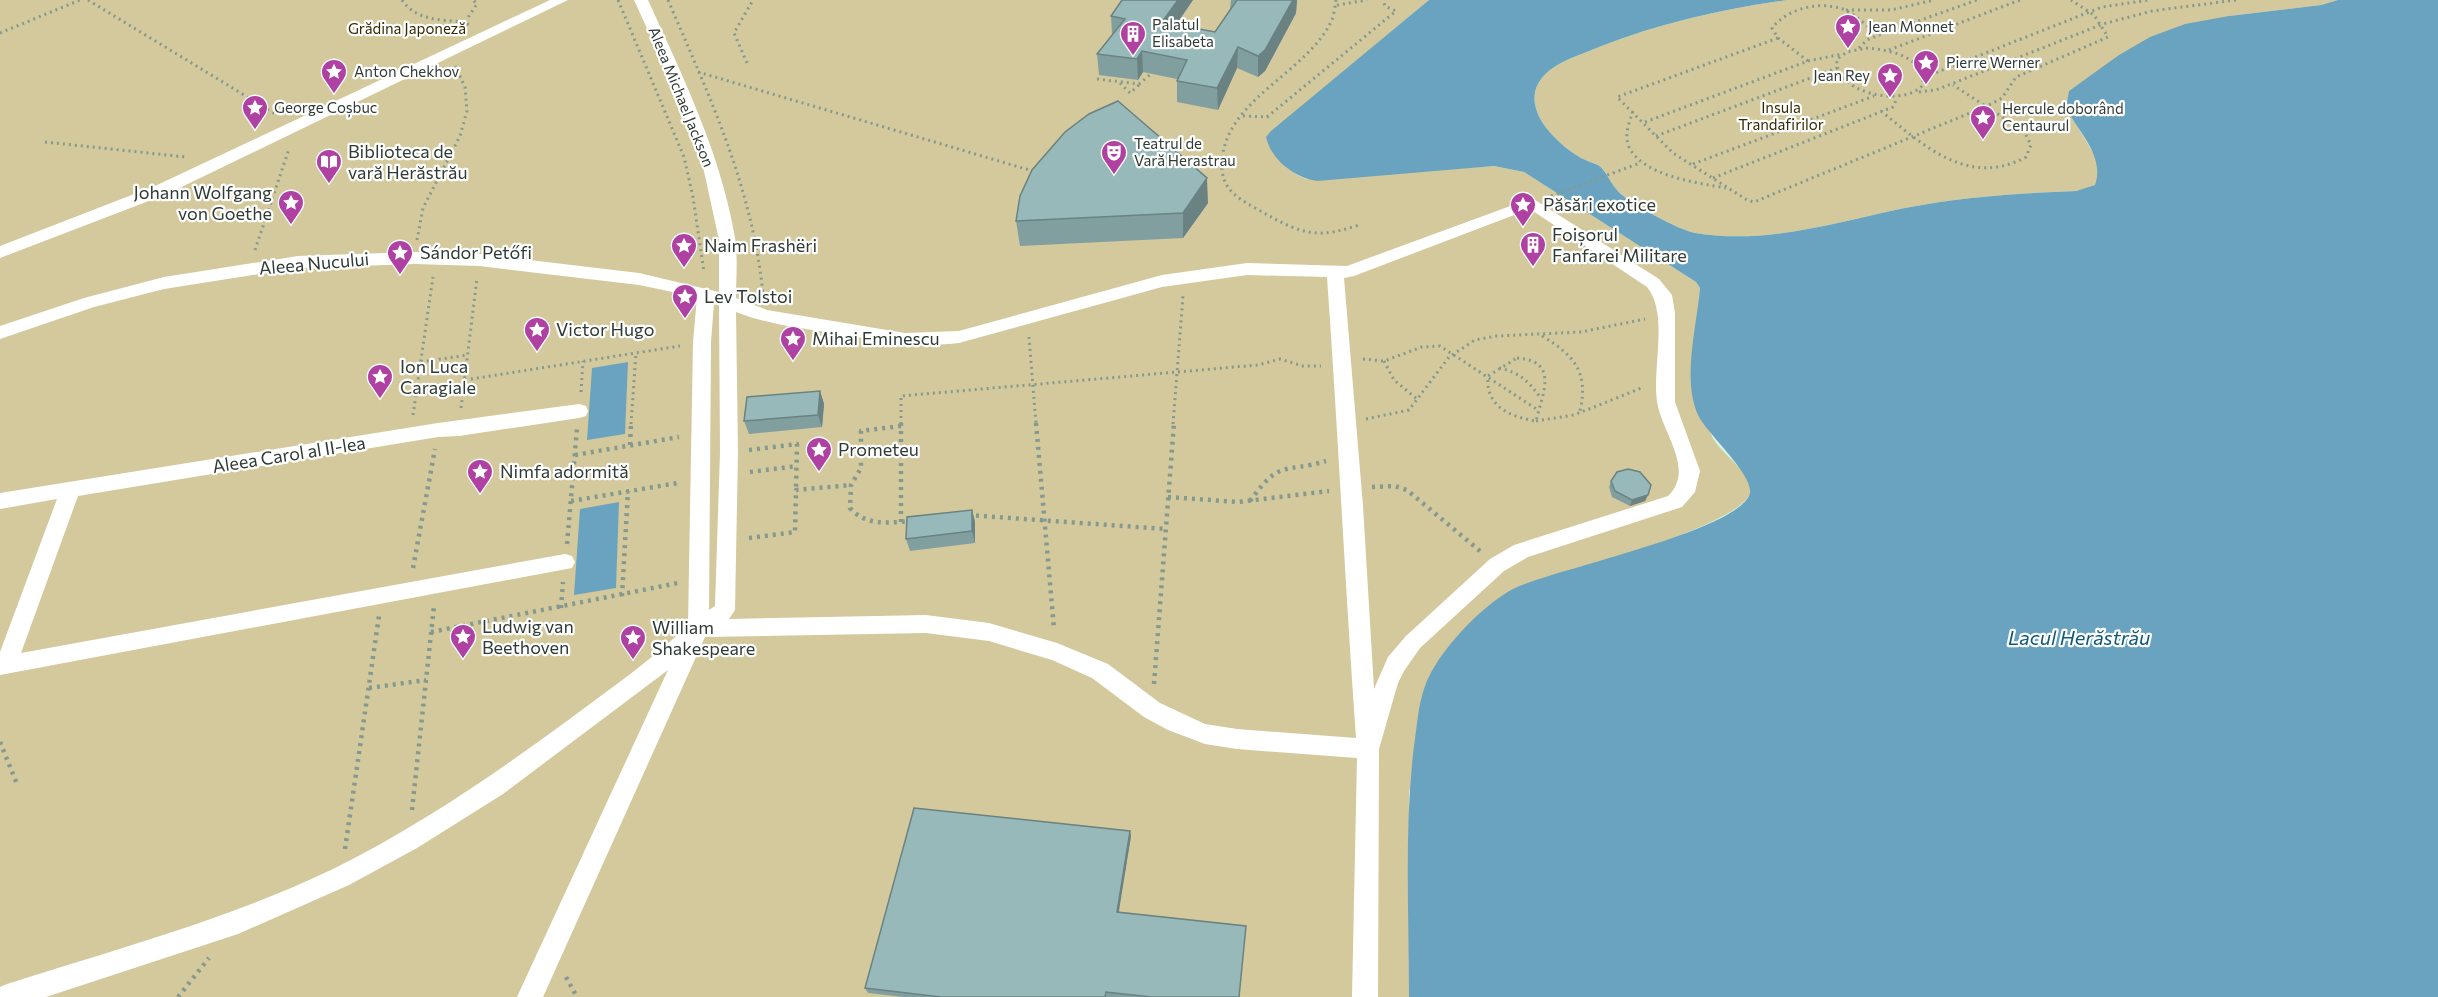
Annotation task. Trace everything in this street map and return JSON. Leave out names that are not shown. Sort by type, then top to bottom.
[{"type":"street","points":[[0,252],[161,190],[561,0]]},
{"type":"street","name":"Aleea Michael Jackson","points":[[641,0],[672,68],[710,162],[727,240],[729,452],[725,610],[698,628]]},
{"type":"street","name":"Aleea Nucului","points":[[0,333],[90,302],[164,283],[314,261],[436,258],[479,260],[639,279],[705,293],[764,316],[905,339],[940,339],[958,337],[1027,319],[1140,286],[1184,278],[1247,269],[1335,273],[1359,270],[1532,203],[1653,284],[1663,295],[1666,313]]},
{"type":"street","points":[[1335,273],[1368,749],[1365,997]]},
{"type":"street","points":[[530,997],[698,628],[700,433],[705,293]]},
{"type":"street","points":[[1368,749],[1387,682],[1396,664],[1413,642],[1497,565],[1521,551],[1675,502],[1685,492],[1690,471],[1666,402],[1664,379],[1666,313]]},
{"type":"street","name":"Aleea Carol al II-lea","points":[[0,501],[438,430],[459,429],[579,411]]},
{"type":"street","points":[[3,666],[71,489]]},
{"type":"street","points":[[3,666],[436,584],[565,562]]},
{"type":"street","points":[[7,997],[238,922],[341,877],[409,840],[495,787],[669,657],[698,628],[926,624],[989,632],[1057,652],[1100,671],[1152,710],[1176,723],[1205,734],[1237,739],[1368,749]]},
{"type":"path","points":[[0,33],[80,0]]},
{"type":"path","points":[[88,0],[297,126],[248,270]]},
{"type":"path","points":[[402,0],[412,12],[423,17],[465,22],[477,4],[473,0]]},
{"type":"path","name":"Aleea Michael Jackson","points":[[618,0],[684,157],[693,197],[705,293]]},
{"type":"path","points":[[747,63],[734,33],[753,0]]},
{"type":"path","points":[[1336,0],[1337,10],[1329,28],[1232,128],[1221,152],[1223,182],[1233,195],[1283,224],[1313,234],[1333,234],[1359,225]]},
{"type":"path","points":[[1337,5],[1367,0]]},
{"type":"path","points":[[1242,116],[1267,117],[1352,49],[1396,11],[1385,6],[1383,0]]},
{"type":"path","points":[[1808,61],[1778,38],[1772,28],[1777,18],[1807,7],[1822,6],[1873,13],[1896,11],[1934,0]]},
{"type":"path","points":[[1645,122],[1808,61],[1843,54],[1859,48],[1867,40],[1879,35],[1977,0]]},
{"type":"path","points":[[1888,50],[2020,0]]},
{"type":"path","points":[[1778,38],[1617,97],[1674,153],[1747,200],[1754,202],[1987,106],[2002,98],[2016,77],[2108,37],[2103,24],[2091,11],[2071,0]]},
{"type":"path","points":[[1925,77],[2102,7],[2149,0]]},
{"type":"path","points":[[1843,54],[1838,59],[1837,68],[1845,81],[1854,88],[1874,95],[1897,98],[1936,90],[2103,24],[2151,12],[2236,0]]},
{"type":"path","points":[[1844,10],[1879,35]]},
{"type":"path","points":[[1859,48],[1888,50],[1915,63],[1925,77],[1924,85],[1919,92]]},
{"type":"path","points":[[415,258],[419,220],[423,208],[460,136],[467,111],[465,87],[449,55]]},
{"type":"path","points":[[1656,136],[1837,68]]},
{"type":"path","points":[[698,72],[1036,172]]},
{"type":"path","points":[[1119,82],[1130,93],[1152,73]]},
{"type":"path","points":[[1097,79],[1139,84]]},
{"type":"path","points":[[1881,111],[1932,150],[1977,169],[2006,167],[2026,157],[2031,145],[2024,131],[1952,84]]},
{"type":"path","points":[[1693,164],[1874,95]]},
{"type":"path","points":[[1713,178],[1893,107],[1897,98]]},
{"type":"path","points":[[1633,111],[1626,135],[1629,148],[1640,163],[1658,172],[1730,189]]},
{"type":"path","points":[[45,142],[223,161]]},
{"type":"path","points":[[1553,195],[1640,163]]},
{"type":"path","points":[[410,436],[436,258]]},
{"type":"path","points":[[459,429],[479,260]]},
{"type":"path","points":[[1152,710],[1184,278]]},
{"type":"path","points":[[1347,423],[1409,410],[1452,353],[1484,337],[1497,334],[1540,335],[1594,330],[1666,313]]},
{"type":"path","points":[[1027,319],[1057,652]]},
{"type":"path","points":[[1540,335],[1567,353],[1580,372],[1585,390],[1580,412]]},
{"type":"path","points":[[465,380],[702,342]]},
{"type":"path","points":[[901,522],[901,396],[1258,365],[1280,359],[1303,366],[1342,365],[1356,359],[1384,361],[1432,345],[1440,346],[1452,353],[1538,410]]},
{"type":"path","points":[[630,445],[636,353]]},
{"type":"path","points":[[421,362],[468,355]]},
{"type":"path","points":[[1536,421],[1546,377],[1542,366],[1538,361],[1517,358],[1497,368],[1488,376],[1488,394],[1501,410],[1520,419],[1536,421],[1557,421],[1664,379]]},
{"type":"path","points":[[561,608],[583,361]]},
{"type":"path","points":[[1384,361],[1394,380],[1417,399]]},
{"type":"path","points":[[1497,368],[1521,374],[1532,384],[1541,400]]},
{"type":"path","points":[[901,426],[861,431],[861,468],[851,484],[850,507],[859,518],[912,521]]},
{"type":"path","points":[[410,589],[438,430]]},
{"type":"path","points":[[575,455],[700,433]]},
{"type":"path","points":[[728,541],[795,532],[797,444],[729,452]]},
{"type":"path","points":[[1250,501],[1262,484],[1283,468],[1315,465],[1349,453]]},
{"type":"path","points":[[728,474],[797,466]]},
{"type":"path","points":[[571,501],[700,479]]},
{"type":"path","points":[[796,490],[851,484]]},
{"type":"path","points":[[622,596],[628,492]]},
{"type":"path","points":[[966,515],[1045,522],[1166,528]]},
{"type":"path","points":[[431,632],[699,579]]},
{"type":"path","points":[[409,840],[436,584]]},
{"type":"path","points":[[341,877],[382,594]]},
{"type":"path","points":[[369,688],[426,680]]},
{"type":"path","points":[[0,742],[16,784]]},
{"type":"green space","name":"Grădina Japoneză","points":[[0,0],[1429,0],[1266,137],[1274,150],[1287,167],[1306,179],[1494,166],[1524,172],[1696,282],[1700,288],[1700,329],[1711,434],[1720,448],[1746,477],[1750,485],[1750,493],[1739,506],[1716,520],[1682,534],[1604,562],[1516,588],[1409,791],[1409,997],[0,997]]},
{"type":"green space","name":"Insula Trandafirilor","points":[[1787,0],[2338,0],[2321,5],[2229,16],[2066,108],[2097,159],[2099,172],[2096,185],[2076,191],[2012,194],[1947,201],[1775,234],[1721,236],[1695,233],[1654,215],[1622,195],[1601,167],[1570,151],[1548,131],[1540,119],[1535,107],[1535,94],[1539,82],[1555,66],[1567,60],[1622,38],[1668,24],[1715,12]]},
{"type":"water","name":"Lacul Herăstrău","points":[[1429,0],[1787,0],[1691,18],[1599,47],[1555,66],[1539,82],[1535,94],[1535,107],[1548,131],[1570,151],[1601,167],[1617,190],[1631,202],[1688,231],[1721,236],[1748,236],[1801,230],[1947,201],[2012,194],[2076,191],[2095,185],[2097,164],[2094,154],[2066,108],[2069,91],[2119,55],[2150,37],[2185,24],[2229,16],[2321,5],[2338,0],[2438,0],[2438,997],[1409,997],[1408,839],[1414,746],[1425,686],[1450,644],[1489,605],[1515,588],[1682,535],[1715,521],[1739,507],[1750,493],[1745,476],[1704,425],[1694,403],[1691,370],[1700,288],[1696,282],[1524,172],[1494,166],[1317,181],[1300,176],[1285,167],[1273,153],[1266,137],[1271,131]]},
{"type":"water","points":[[628,362],[625,434],[587,440],[592,368]]},
{"type":"water","points":[[619,502],[616,588],[574,595],[580,509]]},
{"type":"building","points":[[1122,0],[1178,0],[1162,22],[1215,32],[1237,0],[1293,0],[1265,50],[1258,56],[1238,47],[1217,88],[1177,81],[1187,60],[1142,51],[1137,59],[1097,54],[1125,19],[1111,16]]},
{"type":"building","name":"Teatrul de Vară Herastrau","points":[[1118,101],[1207,178],[1183,213],[1016,221],[1020,196],[1032,170],[1065,132],[1089,114]]},
{"type":"building","points":[[820,391],[818,415],[744,421],[747,397]]},
{"type":"building","points":[[1628,469],[1640,472],[1651,485],[1648,495],[1632,500],[1615,491],[1611,481],[1617,472]]},
{"type":"building","points":[[972,510],[972,531],[906,539],[907,517]]},
{"type":"building","points":[[914,808],[1130,831],[1117,912],[1246,926],[1239,997],[1152,997],[1106,992],[1105,997],[941,997],[865,988]]},
{"type":"place","name":"Jean Monnet","points":[[1848,50]]},
{"type":"place","name":"Palatul Elisabeta","points":[[1133,57]]},
{"type":"place","name":"Pierre Werner","points":[[1926,86]]},
{"type":"place","name":"Anton Chekhov","points":[[334,95]]},
{"type":"place","name":"Jean Rey","points":[[1890,99]]},
{"type":"place","name":"George Coșbuc","points":[[255,131]]},
{"type":"place","name":"Hercule doborând Centaurul","points":[[1983,141]]},
{"type":"place","name":"Teatrul de Vară Herastrau","points":[[1114,176]]},
{"type":"place","name":"Biblioteca de vară Herăstrău","points":[[329,185]]},
{"type":"place","name":"Johann Wolfgang von Goethe","points":[[291,226]]},
{"type":"place","name":"Păsări exotice","points":[[1523,228]]},
{"type":"place","name":"Foișorul Fanfarei Militare","points":[[1533,268]]},
{"type":"place","name":"Naim Frashëri","points":[[684,269]]},
{"type":"place","name":"Sándor Petőfi","points":[[400,276]]},
{"type":"place","name":"Lev Tolstoi","points":[[685,320]]},
{"type":"place","name":"Victor Hugo","points":[[537,353]]},
{"type":"place","name":"Mihai Eminescu","points":[[793,362]]},
{"type":"place","name":"Ion Luca Caragiale","points":[[380,400]]},
{"type":"place","name":"Prometeu","points":[[819,473]]},
{"type":"place","name":"Nimfa adormită","points":[[480,495]]},
{"type":"place","name":"Ludwig van Beethoven","points":[[463,660]]},
{"type":"place","name":"William Shakespeare","points":[[633,661]]}]
